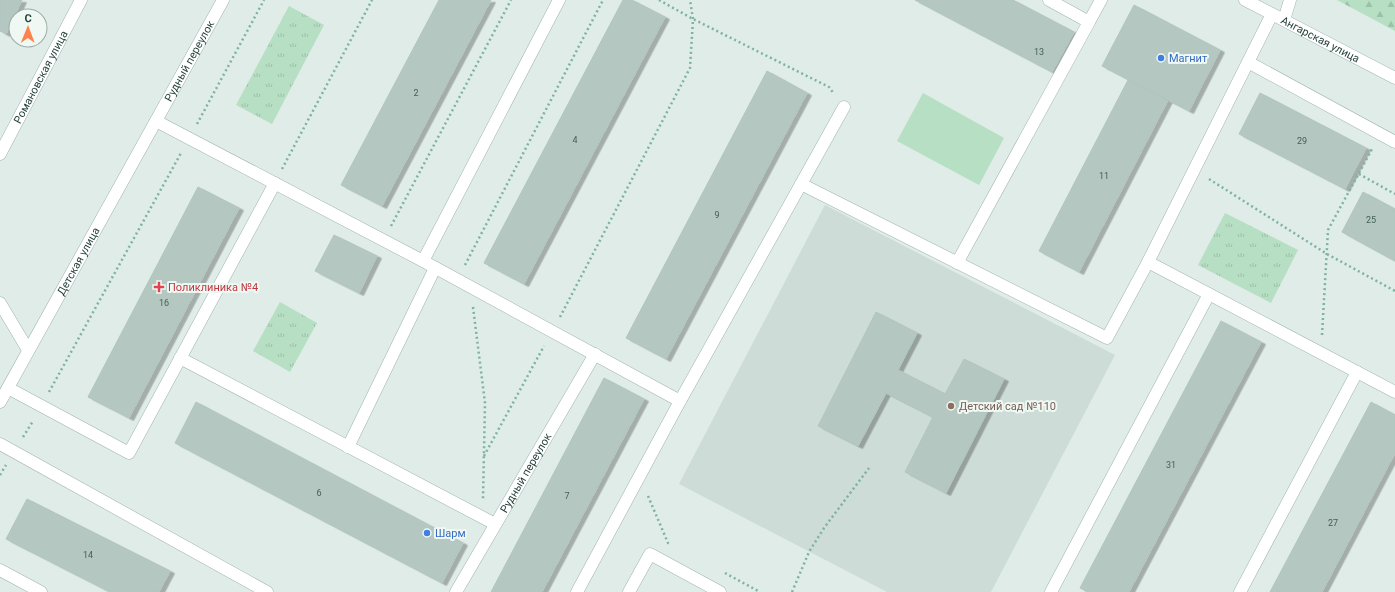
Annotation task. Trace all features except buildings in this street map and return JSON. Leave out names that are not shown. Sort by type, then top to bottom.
[{"type":"street","name":"Романовская улица","points":[[0,154],[81,0]]},
{"type":"street","name":"Рудный переулок","points":[[156,121],[223,0]]},
{"type":"street","points":[[423,262],[560,0]]},
{"type":"street","points":[[1049,0],[1089,22]]},
{"type":"street","points":[[958,262],[1101,0]]},
{"type":"street","name":"Ангарская улица","points":[[1245,0],[1395,78]]},
{"type":"street","points":[[1284,20],[1290,0]]},
{"type":"street","points":[[801,184],[1107,338],[1148,262],[1272,14]]},
{"type":"street","points":[[1248,62],[1395,142]]},
{"type":"street","points":[[576,592],[680,401],[844,107]]},
{"type":"street","points":[[156,121],[435,268],[680,401]]},
{"type":"street","name":"Детская улица","points":[[0,402],[156,121]]},
{"type":"street","points":[[8,388],[129,453],[274,183]]},
{"type":"street","points":[[1148,262],[1395,392]]},
{"type":"street","points":[[348,447],[435,268]]},
{"type":"street","points":[[1051,592],[1209,294]]},
{"type":"street","points":[[0,303],[28,350]]},
{"type":"street","name":"Рудный переулок","points":[[456,592],[595,354]]},
{"type":"street","points":[[180,358],[495,524]]},
{"type":"street","points":[[1240,592],[1357,372]]},
{"type":"street","points":[[0,444],[267,592]]},
{"type":"street","points":[[629,592],[650,554],[720,592]]},
{"type":"street","points":[[0,570],[41,592]]},
{"type":"path","points":[[0,475],[42,406],[264,0]]},
{"type":"path","points":[[274,183],[372,0]]},
{"type":"path","points":[[384,241],[511,0]]},
{"type":"path","points":[[457,280],[603,0]]},
{"type":"path","points":[[659,0],[693,19],[829,87],[844,107]]},
{"type":"path","points":[[484,456],[552,332],[690,68],[693,19],[690,0]]},
{"type":"path","points":[[1321,353],[1328,230],[1380,134]]},
{"type":"path","points":[[1194,170],[1327,254],[1395,291]]},
{"type":"path","points":[[1359,174],[1395,194]]},
{"type":"path","points":[[470,287],[485,403],[483,518]]},
{"type":"path","points":[[792,592],[809,552],[816,540],[869,468]]},
{"type":"path","points":[[639,476],[668,543],[675,546]]},
{"type":"path","points":[[721,571],[760,592]]},
{"type":"shaded area","points":[[825,205],[1115,355],[991,592],[887,592],[679,484]]},
{"type":"green space","points":[[1337,0],[1395,0],[1395,31]]},
{"type":"green space","points":[[289,6],[324,25],[272,124],[236,105]]},
{"type":"green space","points":[[923,93],[1004,138],[979,185],[897,141]]},
{"type":"green space","points":[[1225,213],[1298,250],[1271,303],[1198,265]]},
{"type":"green space","points":[[280,302],[317,323],[290,372],[253,351]]},
{"type":"place","name":"Магнит","points":[[1161,58]]},
{"type":"place","name":"Поликлиника №4","points":[[159,287]]},
{"type":"place","name":"Детский сад №110","points":[[951,406]]},
{"type":"place","name":"Шарм","points":[[427,533]]}]
